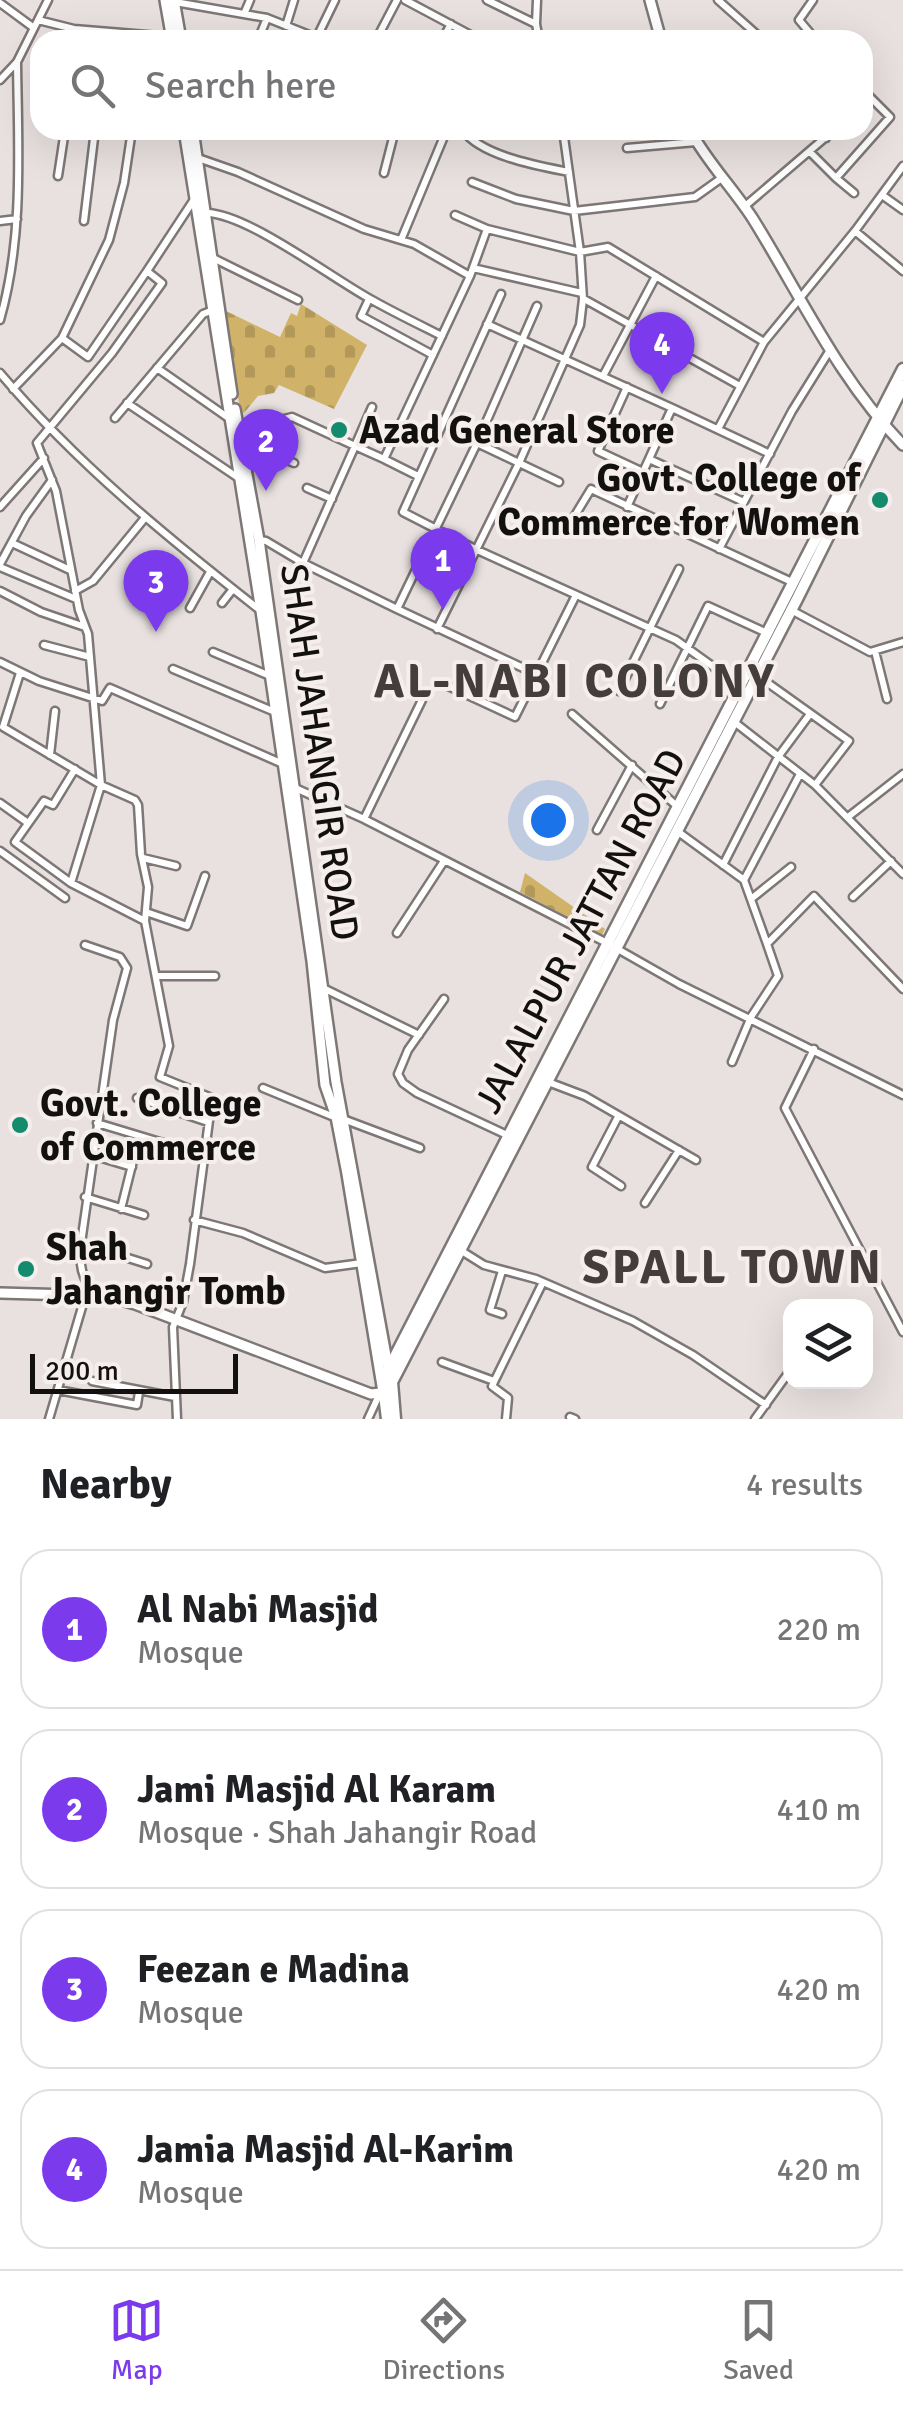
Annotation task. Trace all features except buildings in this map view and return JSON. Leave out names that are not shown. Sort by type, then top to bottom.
[{"type":"main road","name":"JALALPUR JATTAN ROAD","points":[[387,1386],[459,1250],[508,1136],[642,888],[679,808],[757,675],[903,369]]},
{"type":"main road","name":"JALALPUR JATTAN ROAD","points":[[642,888],[678,831],[734,712],[741,686],[768,634],[792,602],[795,584],[903,386]]},
{"type":"main road","name":"JALALPUR JATTAN ROAD","points":[[387,1386],[488,1184],[546,1081],[612,945]]},
{"type":"main road","points":[[387,1386],[387,1419]]},
{"type":"main road","points":[[387,1386],[395,1419]]},
{"type":"street","points":[[173,30],[171,0],[245,12],[296,30]]},
{"type":"street","points":[[245,12],[250,0]]},
{"type":"street","points":[[286,26],[294,0]]},
{"type":"street","points":[[323,30],[335,0]]},
{"type":"street","points":[[381,30],[397,0]]},
{"type":"street","points":[[405,0],[462,30]]},
{"type":"street","points":[[488,0],[536,24]]},
{"type":"street","points":[[537,0],[537,30]]},
{"type":"street","points":[[650,0],[658,30]]},
{"type":"street","points":[[718,0],[751,30]]},
{"type":"street","points":[[808,30],[799,20],[813,0]]},
{"type":"street","points":[[33,30],[46,1]]},
{"type":"street","points":[[0,3],[36,24],[108,30]]},
{"type":"street","points":[[262,30],[267,18]]},
{"type":"street","points":[[448,30],[451,24]]},
{"type":"street","points":[[0,80],[18,62],[30,37]]},
{"type":"street","points":[[0,320],[18,219],[18,62]]},
{"type":"street","points":[[873,103],[890,118],[873,137]]},
{"type":"street","points":[[58,176],[63,140]]},
{"type":"street","points":[[84,220],[94,140]]},
{"type":"street","points":[[13,388],[62,338],[109,240],[130,140]]},
{"type":"street","name":"SHAH JAHANGIR ROAD","points":[[186,140],[284,764],[291,787]]},
{"type":"street","name":"SHAH JAHANGIR ROAD","points":[[195,140],[258,540],[291,787]]},
{"type":"street","points":[[384,173],[392,140]]},
{"type":"street","points":[[401,240],[443,140]]},
{"type":"street","points":[[476,140],[520,161],[569,172]]},
{"type":"street","points":[[436,629],[519,463],[580,325],[580,252],[565,140]]},
{"type":"street","points":[[744,207],[824,140]]},
{"type":"street","points":[[836,178],[870,140]]},
{"type":"street","points":[[627,148],[696,142],[744,207],[830,350],[880,423],[903,445]]},
{"type":"street","points":[[810,152],[854,193]]},
{"type":"street","points":[[198,158],[238,172],[364,230],[436,255],[470,276]]},
{"type":"street","points":[[718,429],[764,342],[903,166]]},
{"type":"street","points":[[472,182],[516,199],[574,211],[696,197],[723,177]]},
{"type":"street","points":[[882,195],[903,210]]},
{"type":"street","points":[[62,338],[88,356],[195,198]]},
{"type":"street","points":[[206,213],[216,213],[260,233],[370,299],[442,336]]},
{"type":"street","points":[[456,214],[486,229],[580,252],[608,247],[764,342]]},
{"type":"street","points":[[0,221],[18,219]]},
{"type":"street","points":[[384,459],[474,268],[486,229]]},
{"type":"street","points":[[855,231],[903,271]]},
{"type":"street","points":[[213,258],[298,300]]},
{"type":"street","points":[[474,268],[583,296],[740,386]]},
{"type":"street","points":[[71,883],[101,785],[96,704],[92,697],[86,628],[52,479],[37,443],[112,354],[162,283],[147,271]]},
{"type":"street","points":[[602,376],[656,276]]},
{"type":"street","points":[[502,294],[403,512],[689,648],[741,686]]},
{"type":"street","points":[[370,299],[360,316],[433,355]]},
{"type":"street","points":[[397,609],[537,306]]},
{"type":"street","points":[[115,418],[203,314],[213,310]]},
{"type":"street","points":[[487,324],[770,454]]},
{"type":"street","points":[[719,549],[830,350]]},
{"type":"street","points":[[157,368],[231,419]]},
{"type":"street","points":[[0,373],[50,429],[144,519],[261,612]]},
{"type":"street","points":[[627,387],[598,451],[643,472]]},
{"type":"street","points":[[128,403],[240,480]]},
{"type":"street","points":[[303,563],[372,407]]},
{"type":"street","points":[[627,507],[672,408]]},
{"type":"street","points":[[239,431],[292,418],[418,476]]},
{"type":"street","points":[[477,443],[558,482]]},
{"type":"street","points":[[242,446],[250,444],[294,463]]},
{"type":"street","points":[[0,508],[44,458]]},
{"type":"street","points":[[649,459],[744,502]]},
{"type":"street","points":[[52,479],[0,566],[76,596]]},
{"type":"street","points":[[307,488],[332,500]]},
{"type":"street","points":[[574,516],[588,489],[795,584]]},
{"type":"street","points":[[76,596],[144,519]]},
{"type":"street","points":[[258,540],[536,674]]},
{"type":"street","points":[[12,543],[72,571]]},
{"type":"street","points":[[619,691],[678,569]]},
{"type":"street","points":[[190,608],[210,572]]},
{"type":"street","points":[[222,603],[233,589]]},
{"type":"street","points":[[0,591],[41,612],[86,628]]},
{"type":"street","points":[[446,685],[514,717],[576,595]]},
{"type":"street","points":[[792,602],[870,652],[903,642]]},
{"type":"street","points":[[660,704],[708,606],[768,634]]},
{"type":"street","points":[[44,645],[90,656]]},
{"type":"street","points":[[874,650],[887,699]]},
{"type":"street","points":[[213,652],[270,676]]},
{"type":"street","points":[[0,662],[20,674],[103,701],[110,688],[284,764]]},
{"type":"street","points":[[174,669],[276,712]]},
{"type":"street","points":[[20,674],[2,727],[136,802],[148,887],[145,916],[169,1046],[160,1077],[211,1096],[190,1264],[173,1327],[178,1419]]},
{"type":"street","points":[[757,675],[849,741],[815,785]]},
{"type":"street","points":[[364,819],[422,700]]},
{"type":"street","points":[[50,755],[54,712]]},
{"type":"street","points":[[734,712],[778,757],[848,816],[903,874]]},
{"type":"street","points":[[572,714],[679,808]]},
{"type":"street","points":[[724,864],[778,757],[810,714]]},
{"type":"street","points":[[597,830],[632,765]]},
{"type":"street","points":[[75,770],[53,805],[44,802],[16,842],[71,883],[145,916],[187,926],[205,876]]},
{"type":"street","points":[[744,880],[800,774]]},
{"type":"street","points":[[848,816],[903,774]]},
{"type":"street","points":[[291,787],[364,819],[612,945],[679,984],[903,1095]]},
{"type":"street","points":[[291,787],[319,987],[325,1084],[339,1118],[387,1386],[368,1419]]},
{"type":"street","points":[[0,803],[28,823]]},
{"type":"street","points":[[678,831],[744,880],[778,976],[751,1017],[732,1062]]},
{"type":"street","points":[[0,852],[65,898]]},
{"type":"street","points":[[142,858],[176,866]]},
{"type":"street","points":[[398,933],[444,861]]},
{"type":"street","points":[[854,896],[891,861]]},
{"type":"street","points":[[751,898],[791,867]]},
{"type":"street","points":[[767,944],[814,896],[903,988]]},
{"type":"street","points":[[85,945],[120,958],[127,968],[113,1020],[85,1197],[79,1262],[83,1278],[97,1296]]},
{"type":"street","points":[[156,976],[215,976]]},
{"type":"street","points":[[319,987],[419,1034]]},
{"type":"street","points":[[444,999],[400,1064],[398,1074],[404,1083],[508,1136]]},
{"type":"street","points":[[814,1049],[785,1108],[903,1332]]},
{"type":"street","points":[[546,1081],[585,1096],[696,1160]]},
{"type":"street","points":[[263,1088],[420,1148]]},
{"type":"street","points":[[137,1098],[208,1122]]},
{"type":"street","points":[[618,1116],[592,1166],[621,1186]]},
{"type":"street","points":[[339,1118],[387,1386]]},
{"type":"street","points":[[97,1123],[203,1155]]},
{"type":"street","points":[[644,1204],[679,1150]]},
{"type":"street","points":[[121,1208],[135,1153]]},
{"type":"street","points":[[92,1155],[132,1167]]},
{"type":"street","points":[[85,1197],[144,1215]]},
{"type":"street","points":[[194,1220],[243,1233],[326,1268],[362,1263]]},
{"type":"street","points":[[81,1243],[147,1264]]},
{"type":"street","points":[[459,1250],[484,1265],[543,1282],[634,1321],[766,1405]]},
{"type":"street","points":[[502,1271],[490,1310],[502,1314]]},
{"type":"street","points":[[506,1419],[508,1398],[492,1386],[543,1282]]},
{"type":"street","points":[[0,1293],[97,1296],[135,1304],[387,1386]]},
{"type":"street","points":[[52,1419],[85,1297]]},
{"type":"street","points":[[442,1362],[494,1381]]},
{"type":"street","points":[[92,1381],[175,1397]]},
{"type":"street","points":[[755,1419],[783,1381]]},
{"type":"street","points":[[58,1390],[134,1405],[140,1392]]},
{"type":"green space","points":[[301,304],[367,345],[334,409],[279,385],[274,393],[258,396],[244,413],[240,411],[226,311],[280,337],[291,313],[297,316]]},
{"type":"green space","points":[[525,873],[605,929],[602,935],[520,892]]},
{"type":"place","name":"Jamia Masjid Al-Karim","points":[[662,394]]},
{"type":"place","name":"Azad General Store","points":[[339,430]]},
{"type":"place","name":"Jami Masjid Al Karam","points":[[266,491]]},
{"type":"place","name":"Govt. College of Commerce for Women","points":[[880,500]]},
{"type":"place","name":"Al Nabi Masjid","points":[[443,610]]},
{"type":"place","name":"Feezan e Madina","points":[[156,632]]},
{"type":"place","name":"Govt. College of Commerce","points":[[20,1125]]},
{"type":"place","name":"Shah Jahangir Tomb","points":[[26,1269]]},
{"type":"district","name":"AL-NABI COLONY","points":[[575,680]]},
{"type":"district","name":"SPALL TOWN","points":[[733,1266]]}]
